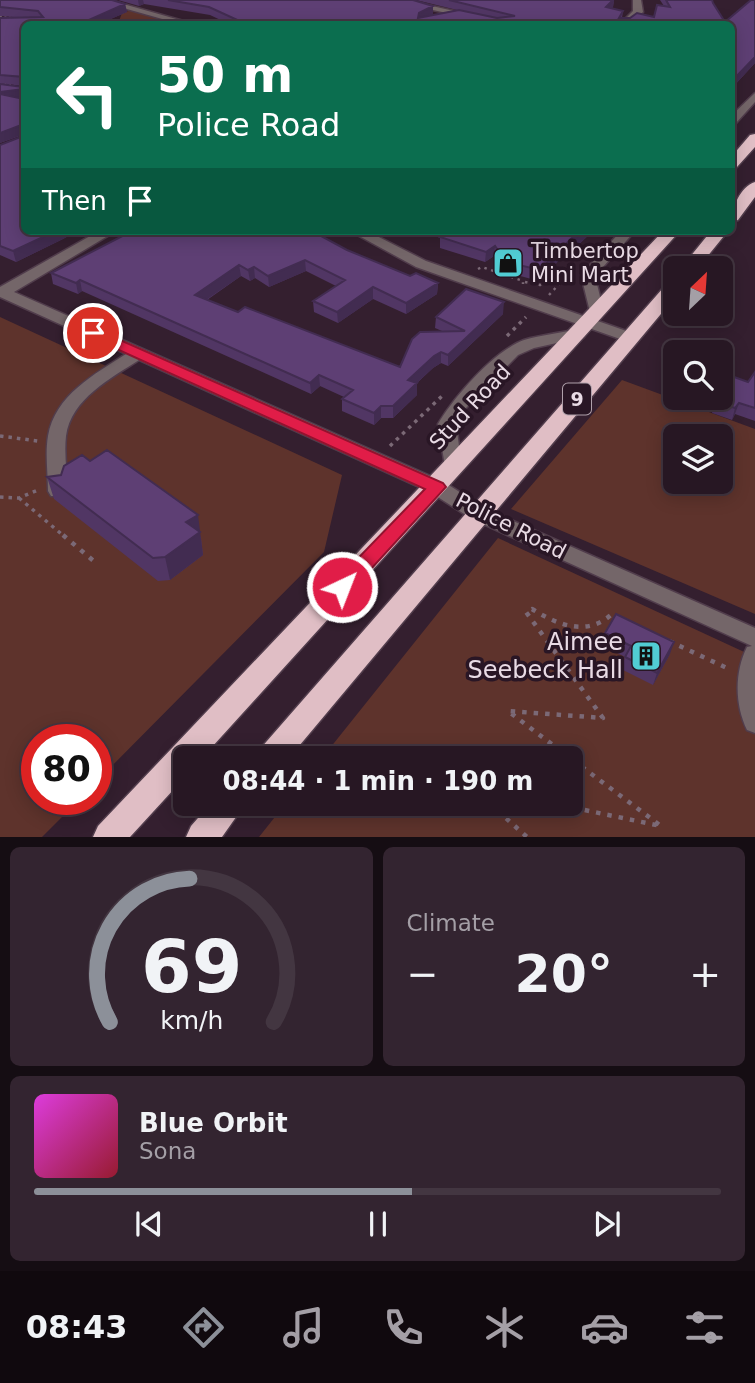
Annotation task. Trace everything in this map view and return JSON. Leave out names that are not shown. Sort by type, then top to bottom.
[{"type":"highway","points":[[735,161],[755,138]]},
{"type":"highway","points":[[735,213],[755,187]]},
{"type":"highway","name":"Stud Road","points":[[109,837],[668,235]]},
{"type":"highway","points":[[699,256],[717,235]]},
{"type":"highway","name":"9","points":[[280,746],[663,299]]},
{"type":"highway","points":[[202,837],[220,816]]},
{"type":"street","points":[[99,0],[178,21]]},
{"type":"street","points":[[392,0],[492,21]]},
{"type":"street","points":[[628,21],[638,12],[637,0]]},
{"type":"street","points":[[433,20],[448,12]]},
{"type":"street","points":[[735,118],[755,96]]},
{"type":"street","points":[[2,291],[102,235]]},
{"type":"street","points":[[365,235],[421,264],[629,337]]},
{"type":"street","points":[[587,323],[588,275],[624,235]]},
{"type":"street","name":"Police Road","points":[[2,291],[138,353],[445,478],[479,514],[755,638]]},
{"type":"street","points":[[445,478],[447,424],[457,407],[512,352],[587,323]]},
{"type":"street","points":[[58,486],[57,444],[62,420],[81,394],[138,353]]},
{"type":"street","points":[[755,654],[750,679],[750,710],[755,723]]},
{"type":"path","points":[[0,17],[23,19]]},
{"type":"path","points":[[0,84],[12,84]]},
{"type":"path","points":[[523,281],[545,284],[572,271]]},
{"type":"path","points":[[0,436],[57,444]]},
{"type":"path","points":[[0,497],[19,498],[58,486]]},
{"type":"path","points":[[19,498],[96,563]]},
{"type":"path","points":[[554,746],[508,711],[603,718],[527,610],[570,627],[598,625],[612,614],[625,620]]},
{"type":"path","points":[[662,638],[750,679]]},
{"type":"path","points":[[583,768],[661,826],[583,810]]},
{"type":"path","points":[[504,816],[527,837]]},
{"type":"shaded area","points":[[135,9],[178,21],[119,21],[122,13]]},
{"type":"shaded area","points":[[0,317],[342,475],[324,552],[112,766],[112,724],[21,724],[21,815],[64,815],[42,837],[0,837]]},
{"type":"shaded area","points":[[622,380],[663,395],[663,410],[703,410],[755,429],[755,614],[511,509]]},
{"type":"shaded area","points":[[498,538],[755,657],[755,837],[259,837],[276,816],[583,816],[583,746],[332,746]]},
{"type":"building","points":[[0,0],[112,0],[125,4],[87,21],[21,21],[21,77],[0,75],[0,18],[43,17],[38,11],[0,7]]},
{"type":"building","points":[[168,0],[413,0],[433,6],[419,13],[418,18],[459,10],[497,18],[515,16],[449,0],[613,0],[606,7],[623,11],[619,18],[630,18],[637,13],[654,17],[657,5],[670,7],[666,0],[712,0],[724,21],[239,21],[209,7]]},
{"type":"building","points":[[751,0],[755,0],[755,57],[735,78],[735,21],[726,21]]},
{"type":"building","points":[[0,84],[21,87],[21,89],[0,92]]},
{"type":"building","points":[[0,94],[21,98],[21,125],[0,133]]},
{"type":"building","points":[[21,137],[21,235],[47,235],[13,251],[0,246],[0,145]]},
{"type":"building","points":[[124,235],[319,235],[347,250],[410,276],[416,273],[438,283],[406,303],[373,287],[337,312],[313,301],[345,280],[305,260],[268,276],[254,267],[248,270],[239,265],[195,295],[238,312],[245,307],[400,367],[412,339],[420,332],[465,331],[436,317],[466,289],[504,302],[448,355],[441,352],[434,356],[408,380],[417,383],[393,406],[381,406],[374,413],[342,399],[353,390],[319,375],[310,383],[80,280],[76,283],[51,273]]},
{"type":"building","points":[[579,235],[573,237],[540,270],[506,262],[495,246],[486,252],[440,237]]},
{"type":"building","points":[[755,372],[755,408],[739,403],[733,407],[733,377],[748,382]]},
{"type":"building","points":[[107,450],[198,515],[186,522],[200,532],[165,557],[153,558],[47,477],[61,475],[64,466],[82,455],[90,461]]},
{"type":"building","points":[[616,614],[674,642],[657,673],[625,657],[631,646],[605,633]]},
{"type":"place","name":"Timbertop Mini Mart","points":[[508,263]]},
{"type":"place","name":"Aimee Seebeck Hall","points":[[646,656]]},
{"type":"route","points":[[93,333],[437,487],[342,587]]}]
